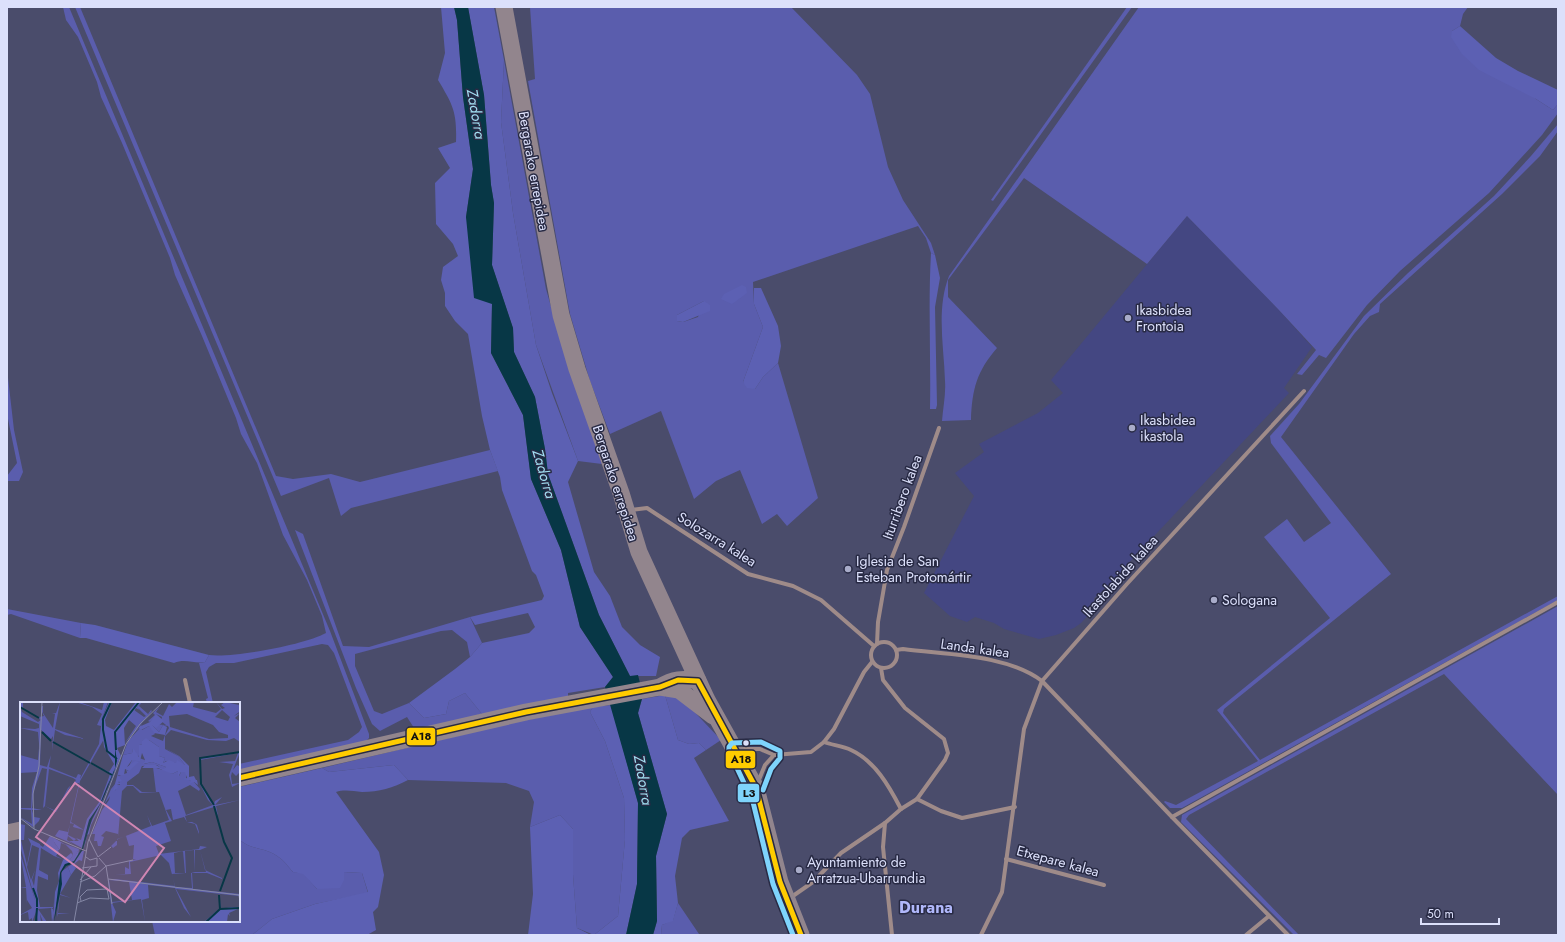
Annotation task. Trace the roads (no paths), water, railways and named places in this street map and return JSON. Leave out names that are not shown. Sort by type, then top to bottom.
[{"type":"street","name":"Bergarako errepidea","points":[[504,7],[561,315],[577,369],[639,552],[698,681],[718,721],[736,750],[756,788],[786,901],[801,935]]},
{"type":"street","name":"Ikastolabide kalea","points":[[981,935],[1002,892],[1015,807],[1024,729],[1042,681],[1126,585],[1304,391]]},
{"type":"street","name":"Iturribero kalea","points":[[875,645],[887,570],[939,428]]},
{"type":"street","name":"Solozarra kalea","points":[[626,511],[647,508],[748,574],[793,586],[821,600],[875,645]]},
{"type":"street","points":[[1172,818],[1558,602]]},
{"type":"street","points":[[736,750],[760,749],[774,755],[811,752],[824,742],[834,729],[864,672],[872,662],[871,654],[875,645],[889,643],[896,650],[897,657],[893,665],[890,667],[881,668],[872,662]]},
{"type":"street","name":"Landa kalea","points":[[896,650],[903,649],[1012,664],[1029,671],[1042,681],[1172,818],[1288,935]]},
{"type":"street","points":[[679,685],[686,667],[684,652]]},
{"type":"street","points":[[786,901],[813,882],[841,853],[917,799],[945,760],[948,753],[948,747],[944,739],[905,708],[882,680],[881,668]]},
{"type":"street","points":[[185,680],[190,702]]},
{"type":"street","points":[[240,778],[570,702],[660,687],[672,680],[718,721]]},
{"type":"street","points":[[679,685],[698,681]]},
{"type":"street","points":[[824,742],[851,750],[873,766],[887,783],[901,809]]},
{"type":"street","points":[[756,788],[765,765],[774,755]]},
{"type":"street","points":[[917,799],[941,812],[962,818],[1015,807]]},
{"type":"street","points":[[885,823],[883,847],[892,935]]},
{"type":"street","points":[[7,833],[20,830]]},
{"type":"street","name":"Etxepare kalea","points":[[1006,859],[1104,885]]},
{"type":"street","points":[[1246,935],[1269,916]]},
{"type":"water","name":"Zadorra","points":[[454,7],[468,7],[484,95],[491,185],[494,203],[492,265],[513,328],[514,352],[535,397],[545,449],[548,474],[599,615],[630,676],[638,675],[643,695],[638,713],[667,814],[656,856],[657,921],[653,935],[626,935],[637,884],[638,803],[605,687],[613,677],[580,627],[561,550],[531,479],[523,415],[491,353],[492,304],[474,298],[466,217],[473,169],[463,97],[457,20]]},
{"type":"place","name":"Ikasbidea Frontoia","points":[[1128,318]]},
{"type":"place","name":"Ikasbidea ikastola","points":[[1132,428]]},
{"type":"place","name":"Iglesia de San Esteban Protomártir","points":[[848,569]]},
{"type":"place","name":"Sologana","points":[[1214,600]]},
{"type":"place","name":"Ayuntamiento de Arratzua-Ubarrundia","points":[[799,870]]},
{"type":"district","name":"Durana","points":[[926,907]]}]
